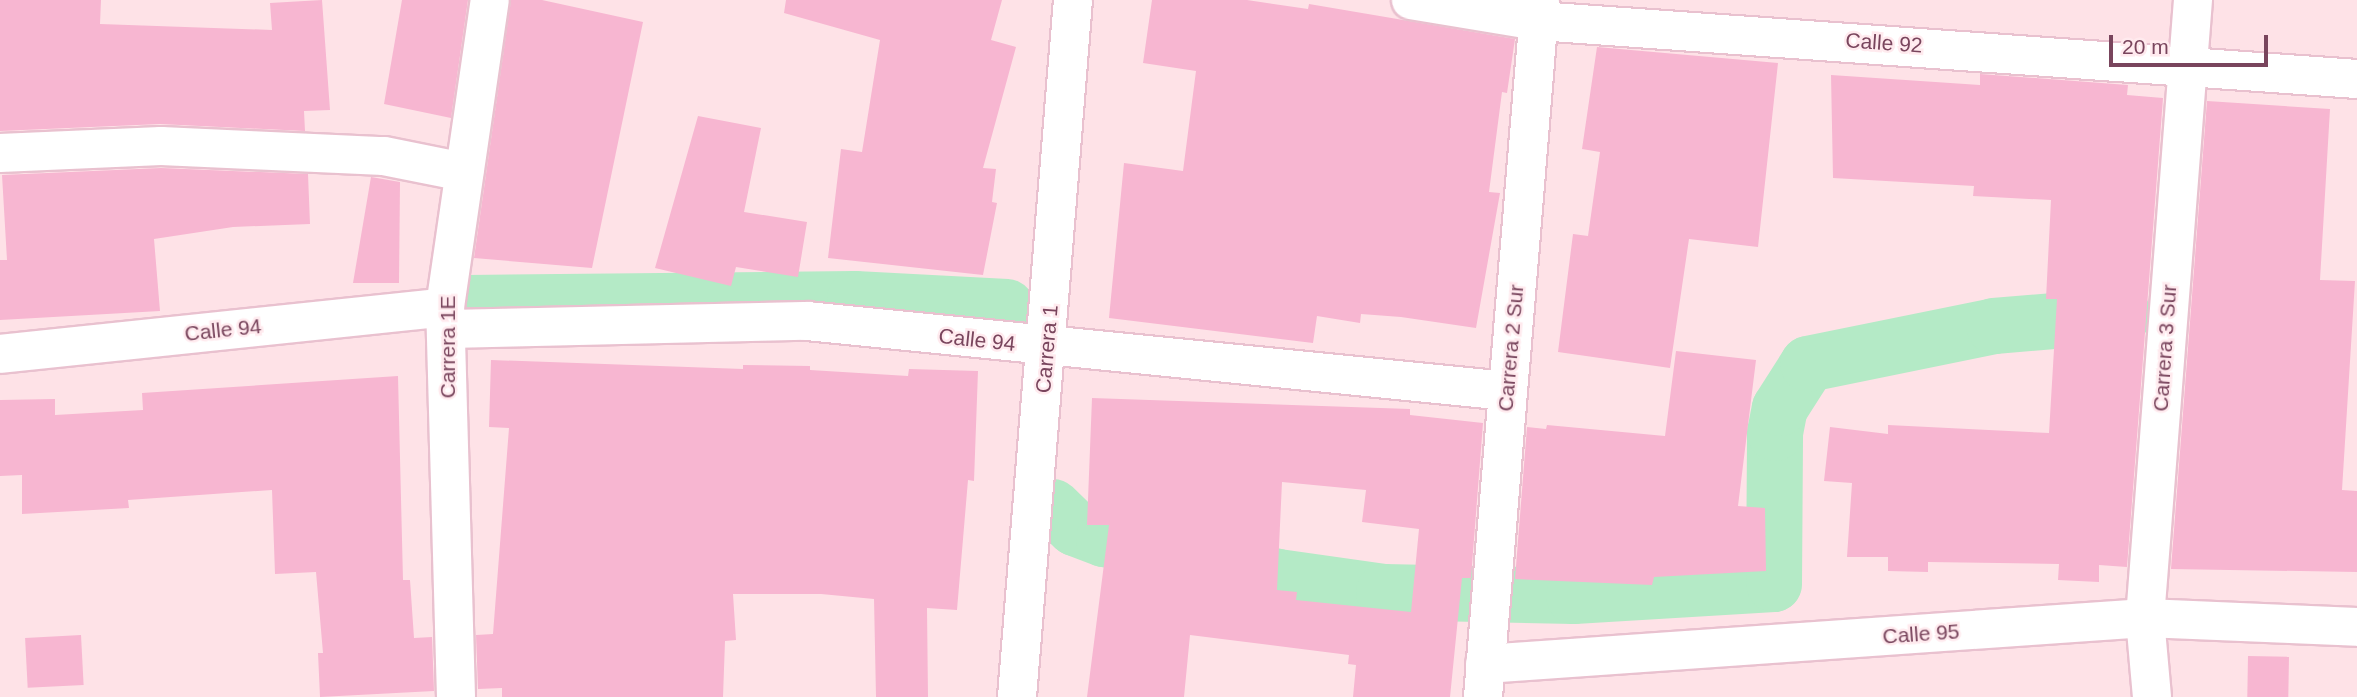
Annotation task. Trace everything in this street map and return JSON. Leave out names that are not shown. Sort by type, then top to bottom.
[{"type":"street","name":"Carrera 1E","points":[[456,697],[446,318],[464,172],[490,0]]},
{"type":"street","name":"Carrera 1","points":[[1017,697],[1073,0]]},
{"type":"street","name":"Calle 92","points":[[1411,0],[2357,79]]},
{"type":"street","name":"Carrera 3 Sur","points":[[2152,697],[2145,618],[2185,63],[2193,0]]},
{"type":"street","name":"Carrera 2 Sur","points":[[1484,680],[1539,10]]},
{"type":"street","points":[[0,153],[175,146],[384,156],[464,172]]},
{"type":"street","name":"Calle 94","points":[[0,354],[446,318],[807,321],[1507,391]]},
{"type":"street","name":"Calle 95","points":[[1484,680],[2145,618],[2357,627]]},
{"type":"building","points":[[0,0],[101,0],[100,24],[272,30],[270,3],[322,0],[330,110],[304,111],[305,131],[160,124],[0,131]]},
{"type":"building","points":[[402,0],[468,0],[451,118],[384,104]]},
{"type":"building","points":[[511,0],[542,0],[643,22],[592,268],[474,258]]},
{"type":"building","points":[[786,0],[1002,0],[991,40],[1016,47],[983,168],[996,169],[992,202],[997,203],[983,275],[828,258],[841,149],[862,152],[880,40],[784,13]]},
{"type":"building","points":[[1152,0],[1247,0],[1308,9],[1309,4],[1515,39],[1507,93],[1502,92],[1489,192],[1500,193],[1476,328],[1401,317],[1361,314],[1360,323],[1317,316],[1313,343],[1109,318],[1124,163],[1183,171],[1196,71],[1143,63]]},
{"type":"building","points":[[1597,47],[1778,63],[1758,247],[1689,239],[1670,368],[1558,352],[1573,234],[1588,236],[1600,152],[1582,149]]},
{"type":"building","points":[[1980,74],[2128,85],[2127,95],[2163,98],[2127,567],[2099,565],[2099,582],[2058,580],[2059,564],[1928,562],[1928,572],[1888,571],[1888,557],[1847,557],[1852,483],[1824,481],[1830,427],[1888,434],[1888,425],[2049,433],[2057,299],[2046,299],[2051,200],[1973,196],[1974,186],[1833,178],[1831,75],[1980,85]]},
{"type":"building","points":[[2207,101],[2330,109],[2320,280],[2355,281],[2342,490],[2357,491],[2357,572],[2171,569]]},
{"type":"building","points":[[698,116],[761,128],[744,212],[807,222],[798,277],[736,267],[731,286],[655,268]]},
{"type":"building","points":[[161,168],[308,174],[310,224],[233,227],[154,239],[160,311],[0,320],[0,260],[7,260],[2,175]]},
{"type":"building","points":[[371,177],[400,182],[399,283],[353,283]]},
{"type":"building","points":[[1676,351],[1756,360],[1738,506],[1765,508],[1766,571],[1654,577],[1652,585],[1515,579],[1527,427],[1546,429],[1547,425],[1665,436]]},
{"type":"building","points":[[491,360],[743,369],[743,365],[810,366],[810,370],[908,376],[909,369],[978,371],[974,481],[968,480],[957,610],[927,608],[928,697],[876,697],[874,599],[821,594],[733,594],[736,640],[725,641],[723,697],[502,697],[502,688],[478,689],[476,635],[493,634],[509,428],[489,427]]},
{"type":"building","points":[[398,376],[403,580],[410,580],[414,638],[432,637],[434,691],[320,697],[318,653],[323,653],[316,572],[275,574],[272,490],[128,500],[129,508],[22,514],[22,475],[0,476],[0,400],[55,399],[55,415],[143,410],[142,393]]},
{"type":"building","points":[[1092,398],[1410,409],[1410,415],[1483,423],[1471,578],[1462,578],[1450,697],[1353,697],[1356,665],[1348,664],[1349,655],[1190,635],[1184,697],[1087,697],[1109,525],[1087,525]],"holes":[[[1282,482],[1366,490],[1362,522],[1419,529],[1411,612],[1296,600],[1297,592],[1277,590]]]},
{"type":"building","points":[[81,635],[84,685],[28,688],[25,638]]},
{"type":"building","points":[[2248,656],[2289,657],[2288,697],[2247,697]]},
{"type":"waterway","points":[[467,303],[855,299],[1007,307]]},
{"type":"waterway","points":[[1053,507],[1075,528],[1104,539],[1278,577],[1384,592],[1574,596],[1774,584],[1775,433],[1780,408],[1808,364],[1994,326],[2124,315]]}]
